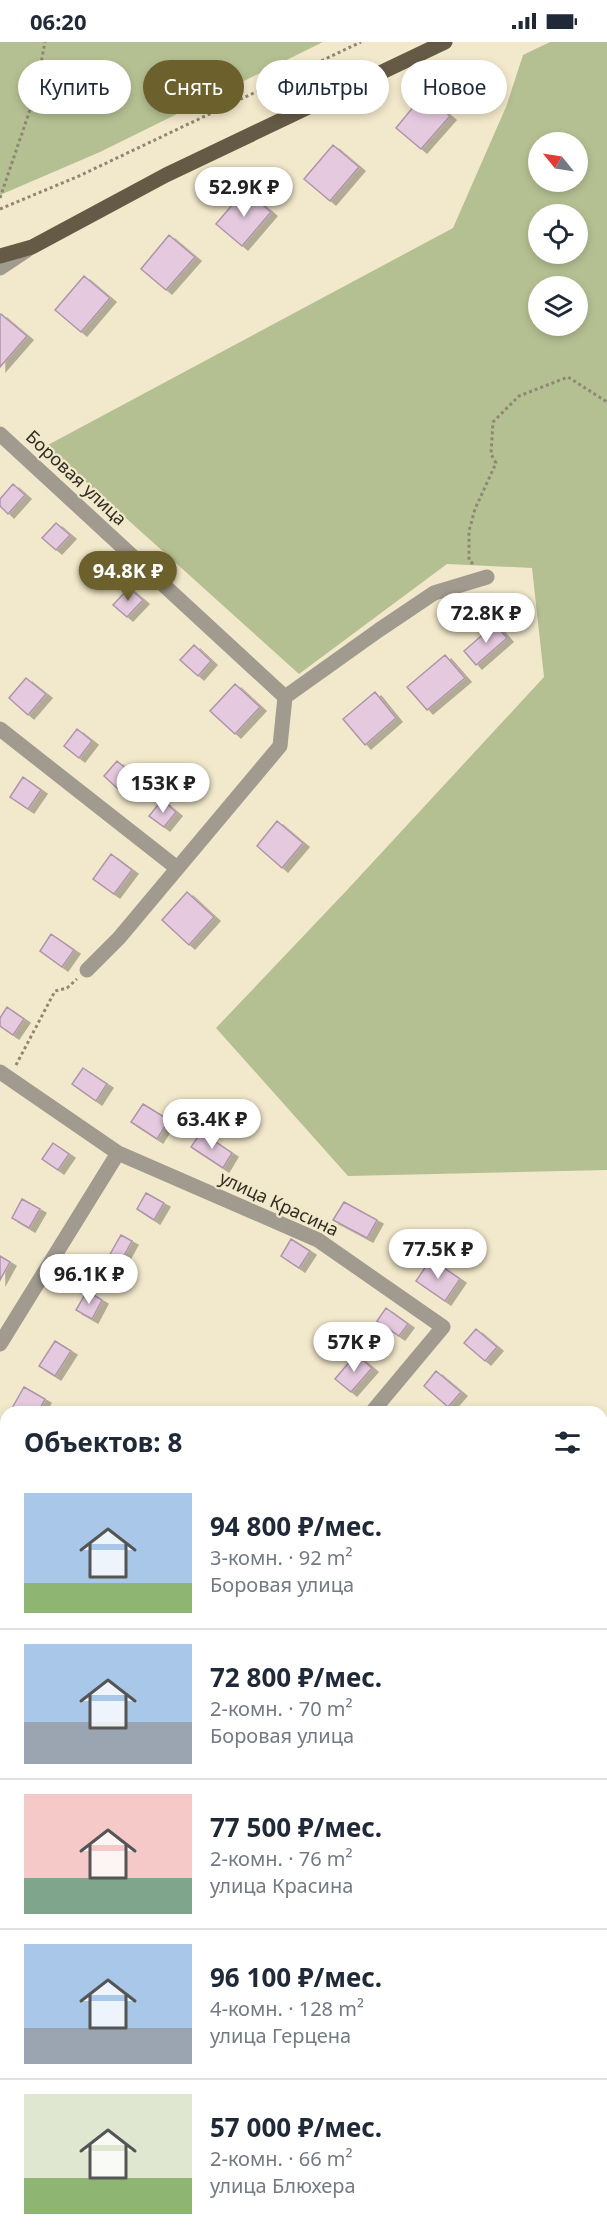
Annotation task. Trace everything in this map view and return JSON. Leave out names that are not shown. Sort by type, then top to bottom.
[{"type":"main road","points":[[0,256],[32,247],[166,175],[445,42]]},
{"type":"street","points":[[0,268],[32,247]]},
{"type":"street","name":"Боровая улица","points":[[0,434],[285,697]]},
{"type":"street","points":[[87,970],[119,938],[280,746],[285,697],[434,593],[487,577]]},
{"type":"street","points":[[0,729],[177,868]]},
{"type":"street","name":"улица Красина","points":[[4,1075],[118,1153],[318,1240],[443,1327],[377,1406]]},
{"type":"street","points":[[0,1344],[118,1153]]},
{"type":"path","points":[[0,198],[34,96],[45,42]]},
{"type":"path","points":[[0,209],[79,176],[361,42]]},
{"type":"path","points":[[487,577],[469,560],[469,531],[475,509],[496,463],[491,454],[493,422],[519,396],[568,377],[607,402]]},
{"type":"path","points":[[4,1075],[55,991],[67,988],[87,970]]},
{"type":"green space","points":[[0,42],[323,42],[287,60],[256,60],[256,75],[244,81],[244,60],[143,60],[143,114],[177,114],[100,152],[0,195]]},
{"type":"green space","points":[[550,42],[607,42],[607,1170],[348,1176],[216,1028],[544,677],[532,568],[447,564],[299,674],[46,446],[453,228],[503,114],[507,114],[507,104],[523,55]]},
{"type":"building","points":[[408,114],[448,114],[450,116],[421,149],[396,128]]},
{"type":"building","points":[[333,145],[359,167],[330,201],[304,179]]},
{"type":"building","points":[[245,190],[271,212],[242,246],[216,224]]},
{"type":"building","points":[[169,235],[195,257],[166,290],[141,269]]},
{"type":"building","points":[[84,276],[110,298],[81,332],[55,310]]},
{"type":"building","points":[[0,315],[27,336],[0,367]]},
{"type":"building","points":[[13,484],[25,495],[8,514],[0,506],[0,499]]},
{"type":"building","points":[[56,523],[70,535],[56,550],[42,538]]},
{"type":"building","points":[[129,588],[143,600],[127,617],[113,605]]},
{"type":"building","points":[[495,624],[507,638],[476,665],[464,651]]},
{"type":"building","points":[[194,645],[211,661],[198,676],[180,660]]},
{"type":"building","points":[[445,655],[465,678],[427,710],[407,687]]},
{"type":"building","points":[[26,678],[46,694],[28,715],[9,698]]},
{"type":"building","points":[[235,684],[260,707],[235,734],[210,711]]},
{"type":"building","points":[[375,692],[396,718],[365,745],[343,719]]},
{"type":"building","points":[[77,729],[92,741],[79,758],[64,746]]},
{"type":"building","points":[[117,761],[132,774],[119,790],[104,776]]},
{"type":"building","points":[[23,777],[41,790],[28,809],[10,797]]},
{"type":"building","points":[[162,800],[176,812],[164,827],[149,816]]},
{"type":"building","points":[[277,821],[303,843],[282,868],[257,846]]},
{"type":"building","points":[[111,854],[132,870],[114,894],[93,879]]},
{"type":"building","points":[[187,892],[214,917],[189,945],[162,920]]},
{"type":"building","points":[[51,934],[74,950],[62,967],[40,951]]},
{"type":"building","points":[[7,1007],[24,1019],[13,1035],[0,1026],[0,1018]]},
{"type":"building","points":[[83,1068],[107,1084],[96,1101],[72,1084]]},
{"type":"building","points":[[143,1104],[169,1120],[157,1139],[131,1122]]},
{"type":"building","points":[[201,1132],[232,1153],[223,1168],[191,1147]]},
{"type":"building","points":[[53,1143],[69,1154],[58,1170],[42,1159]]},
{"type":"building","points":[[146,1193],[164,1203],[154,1220],[137,1209]]},
{"type":"building","points":[[22,1199],[40,1209],[29,1228],[12,1218]]},
{"type":"building","points":[[344,1202],[377,1220],[367,1238],[333,1220]]},
{"type":"building","points":[[121,1235],[132,1241],[120,1263],[109,1256]]},
{"type":"building","points":[[291,1239],[310,1251],[299,1268],[281,1256]]},
{"type":"building","points":[[0,1256],[10,1262],[0,1280]]},
{"type":"building","points":[[431,1259],[460,1279],[445,1301],[416,1281]]},
{"type":"building","points":[[87,1291],[102,1300],[92,1319],[76,1310]]},
{"type":"building","points":[[386,1308],[408,1324],[399,1336],[377,1321]]},
{"type":"building","points":[[476,1329],[497,1347],[485,1361],[464,1343]]},
{"type":"building","points":[[55,1341],[71,1351],[55,1376],[39,1366]]},
{"type":"building","points":[[356,1354],[372,1368],[351,1392],[335,1379]]},
{"type":"building","points":[[436,1371],[461,1392],[447,1406],[424,1386]]},
{"type":"building","points":[[24,1387],[45,1399],[41,1406],[13,1406]]}]
